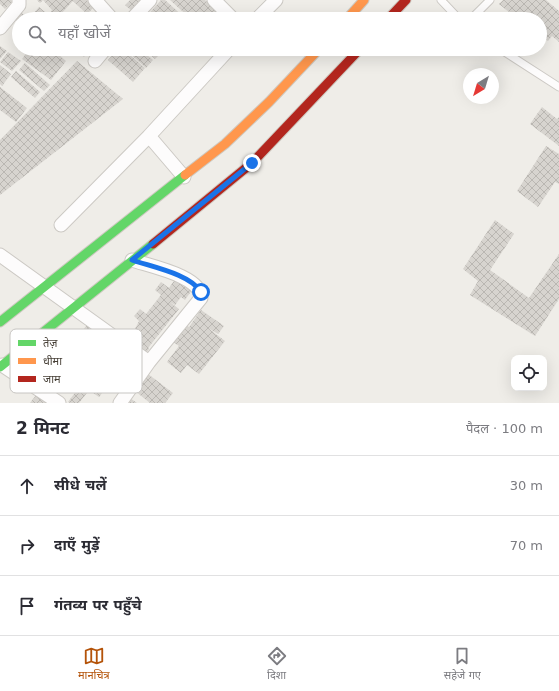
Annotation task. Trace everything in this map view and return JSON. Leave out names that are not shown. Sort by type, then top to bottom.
[{"type":"main road","points":[[353,12],[364,0]]},
{"type":"main road","points":[[395,12],[406,0]]},
{"type":"main road","points":[[0,322],[225,144],[269,102],[312,56]]},
{"type":"main road","points":[[46,329],[252,163],[353,56]]},
{"type":"main road","points":[[1,366],[10,359]]},
{"type":"street","points":[[13,12],[19,5],[19,0]]},
{"type":"street","points":[[95,0],[106,12]]},
{"type":"street","points":[[139,12],[150,0]]},
{"type":"street","points":[[214,0],[226,12]]},
{"type":"street","points":[[264,12],[276,0]]},
{"type":"street","points":[[0,28],[12,13]]},
{"type":"street","points":[[95,61],[99,56]]},
{"type":"street","points":[[61,225],[149,136],[223,56]]},
{"type":"street","points":[[149,136],[184,177]]},
{"type":"street","points":[[0,255],[102,329]]},
{"type":"street","points":[[132,260],[189,279],[201,292],[201,298],[142,372]]},
{"type":"street","points":[[142,357],[149,362]]},
{"type":"street","points":[[1,366],[10,372]]},
{"type":"street","points":[[43,393],[59,403]]},
{"type":"street","points":[[120,403],[127,393]]},
{"type":"lane","points":[[441,0],[452,12]]},
{"type":"lane","points":[[478,12],[490,0]]},
{"type":"lane","points":[[511,56],[559,87]]},
{"type":"building","points":[[0,0],[11,0],[12,2],[5,9],[0,4]]},
{"type":"building","points":[[43,0],[87,0],[94,7],[89,12],[85,12],[73,1],[63,12],[51,12],[52,10]]},
{"type":"building","points":[[130,0],[141,0],[131,10],[125,5]]},
{"type":"building","points":[[161,0],[165,0],[178,12],[150,12]]},
{"type":"building","points":[[170,0],[205,0],[218,12],[183,12]]},
{"type":"building","points":[[503,0],[546,0],[559,11],[559,42],[552,36],[547,40],[547,12],[509,12],[499,4]]},
{"type":"building","points":[[39,7],[45,12],[35,12]]},
{"type":"building","points":[[0,46],[7,51],[0,59]]},
{"type":"building","points":[[8,52],[21,61],[12,71],[0,62]]},
{"type":"building","points":[[24,56],[60,56],[66,61],[51,80],[22,59]]},
{"type":"building","points":[[112,56],[131,56],[145,68],[133,82],[108,60]]},
{"type":"building","points":[[133,56],[148,56],[153,60],[146,68]]},
{"type":"building","points":[[77,61],[123,99],[0,195],[0,140]]},
{"type":"building","points":[[25,63],[50,85],[44,91],[19,70]]},
{"type":"building","points":[[0,65],[11,74],[2,86],[0,84]]},
{"type":"building","points":[[16,71],[40,92],[35,98],[11,77]]},
{"type":"building","points":[[0,87],[27,108],[16,122],[0,110]]},
{"type":"building","points":[[542,107],[557,119],[559,117],[559,146],[530,124]]},
{"type":"building","points":[[546,146],[559,154],[559,184],[555,182],[538,207],[517,191]]},
{"type":"building","points":[[495,220],[514,234],[490,270],[529,298],[559,254],[559,299],[535,336],[470,295],[478,281],[463,269]]},
{"type":"building","points":[[176,278],[192,290],[185,300],[181,297],[175,305],[170,302],[179,309],[148,348],[149,349],[144,356],[142,354],[142,329],[135,329],[139,321],[134,316],[140,309],[146,314],[161,295],[155,290],[161,282],[169,288]]},
{"type":"building","points":[[201,310],[224,326],[218,334],[208,328],[225,341],[199,374],[187,365],[181,373],[167,362],[179,346],[172,341],[185,324],[189,327]]},
{"type":"building","points":[[87,325],[92,329],[84,329]]},
{"type":"building","points":[[148,374],[173,393],[165,403],[150,403],[138,393],[142,393],[142,382]]},
{"type":"building","points":[[75,393],[87,393],[79,403],[68,402]]},
{"type":"building","points":[[93,393],[102,393],[99,397]]},
{"type":"building","points":[[37,394],[48,402],[30,403]]},
{"type":"building","points":[[130,398],[137,403],[126,403]]},
{"type":"traffic: fast","points":[[0,322],[185,175]]},
{"type":"traffic: fast","points":[[47,329],[153,244]]},
{"type":"traffic: fast","points":[[0,367],[10,359]]},
{"type":"traffic: slow","points":[[353,12],[364,0]]},
{"type":"traffic: slow","points":[[185,175],[225,144],[269,102],[312,56]]},
{"type":"traffic: jam","points":[[395,12],[406,0]]},
{"type":"traffic: jam","points":[[153,244],[252,163],[353,56]]},
{"type":"route","points":[[201,292],[189,279],[132,260],[252,163]]}]
